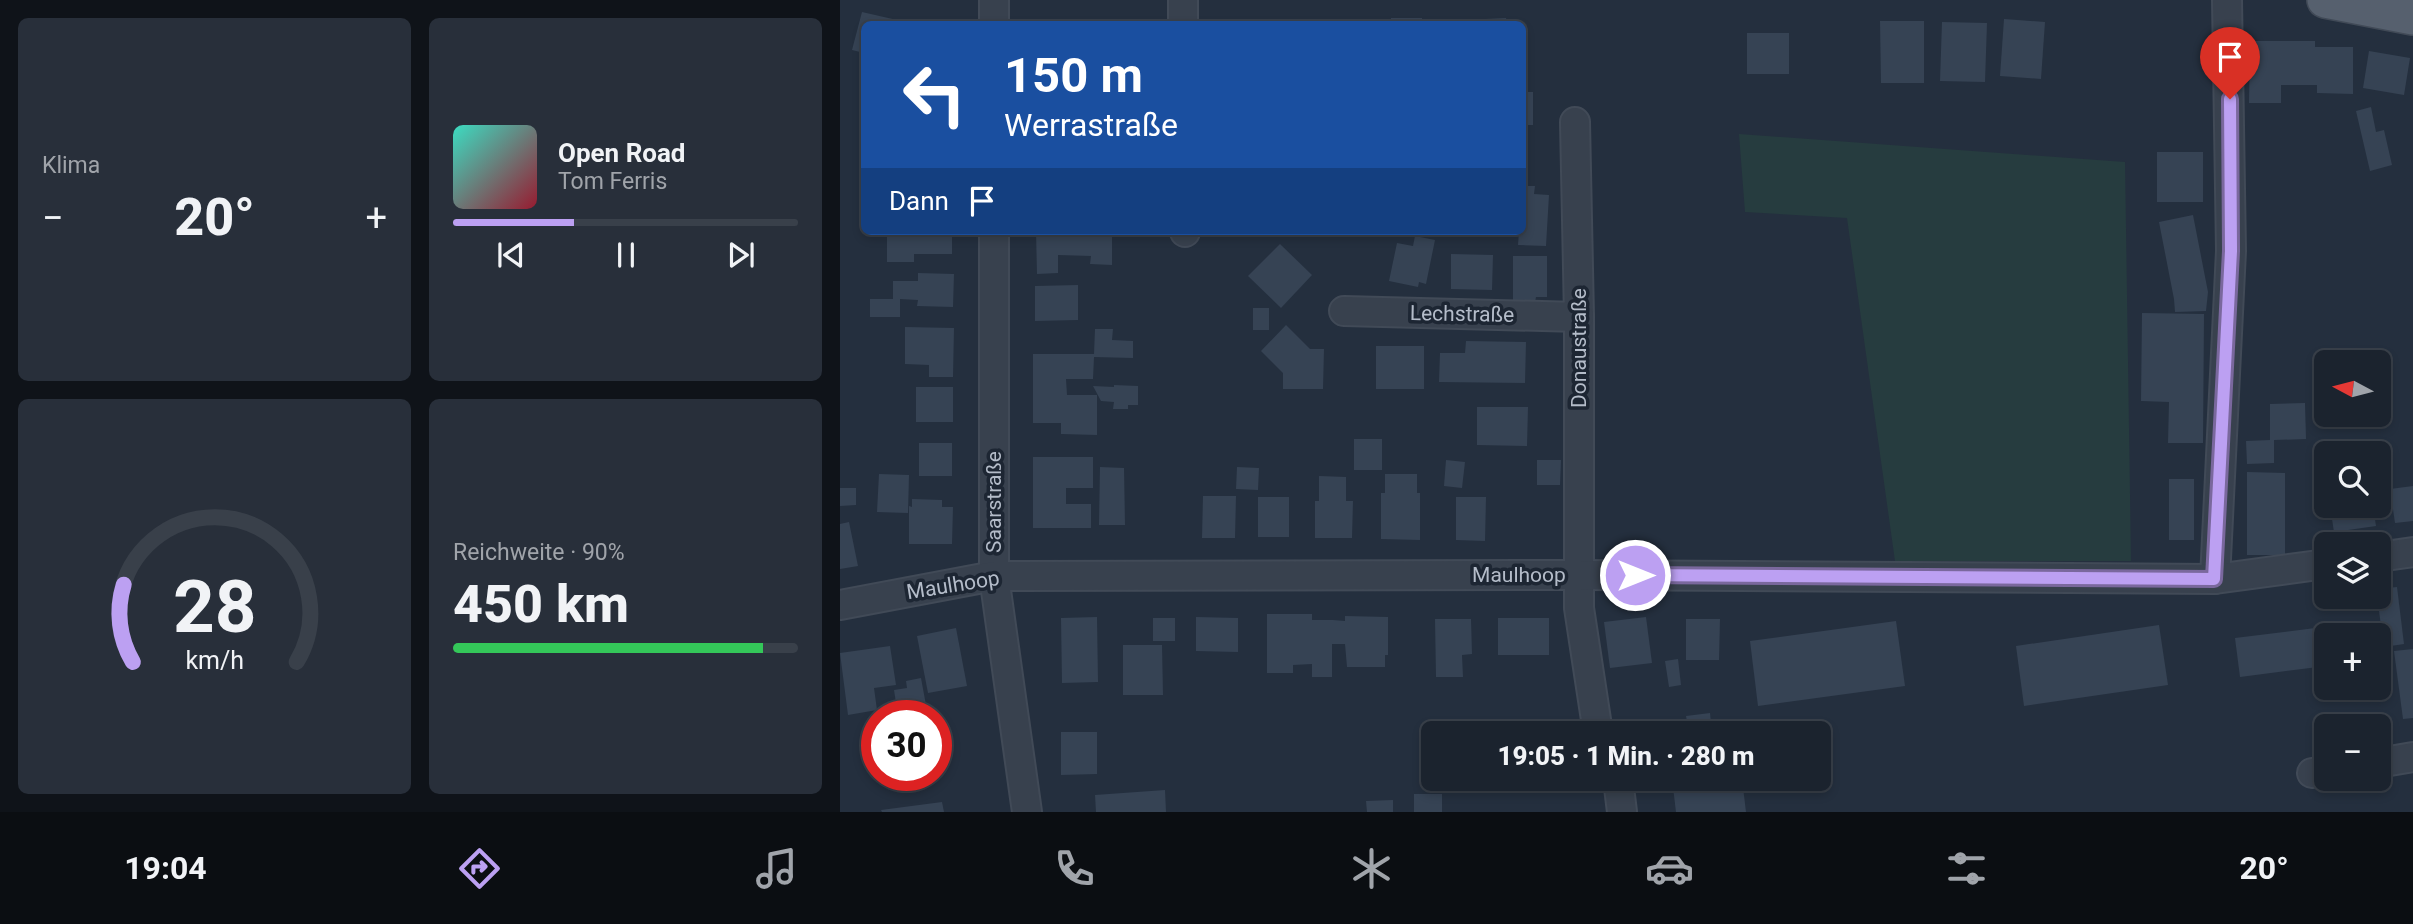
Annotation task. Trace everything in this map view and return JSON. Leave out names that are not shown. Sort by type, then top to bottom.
[{"type":"main road","points":[[2325,0],[2413,17]]},
{"type":"street","points":[[994,0],[994,21]]},
{"type":"street","points":[[1183,0],[1184,21]]},
{"type":"street","points":[[2214,579],[2231,251],[2227,0]]},
{"type":"street","name":"Donaustraße","points":[[1575,122],[1579,317],[1579,608],[1596,721]]},
{"type":"street","name":"Saarstraße","points":[[994,235],[995,576],[1027,812]]},
{"type":"street","name":"Lechstraße","points":[[1344,311],[1579,317]]},
{"type":"street","points":[[2391,555],[2413,552]]},
{"type":"street","name":"Maulhoop","points":[[840,605],[995,576],[1580,575],[2214,579],[2314,566]]},
{"type":"street","points":[[2391,761],[2413,757]]},
{"type":"street","points":[[1619,791],[1622,812]]},
{"type":"green space","points":[[1739,134],[2125,162],[2131,561],[1895,561],[1847,218],[1745,212]]},
{"type":"building","points":[[862,12],[897,20],[861,21],[861,52],[852,50]]},
{"type":"building","points":[[1391,18],[1422,18],[1422,21],[1391,21]]},
{"type":"building","points":[[1506,18],[1506,21],[1464,21]]},
{"type":"building","points":[[1260,19],[1294,19],[1294,21]]},
{"type":"building","points":[[2004,19],[2045,22],[2041,79],[2000,76]]},
{"type":"building","points":[[1880,21],[1924,21],[1924,83],[1881,83]]},
{"type":"building","points":[[1942,22],[1987,23],[1985,82],[1940,81]]},
{"type":"building","points":[[1747,33],[1789,33],[1789,74],[1747,74]]},
{"type":"building","points":[[2250,41],[2315,41],[2315,47],[2353,47],[2353,94],[2317,93],[2317,85],[2281,85],[2281,103],[2249,103]]},
{"type":"building","points":[[2369,51],[2410,58],[2404,95],[2363,88]]},
{"type":"building","points":[[1526,92],[1533,92],[1533,125],[1526,125]]},
{"type":"building","points":[[2371,107],[2376,132],[2384,130],[2392,165],[2370,171],[2356,111]]},
{"type":"building","points":[[2157,152],[2203,152],[2203,202],[2157,202]]},
{"type":"building","points":[[1526,186],[1535,186],[1534,194],[1549,195],[1546,246],[1518,245],[1519,235],[1526,235]]},
{"type":"building","points":[[2193,215],[2208,292],[2206,311],[2175,312],[2159,222]]},
{"type":"building","points":[[887,235],[952,235],[952,254],[914,254],[914,262],[887,262]]},
{"type":"building","points":[[1036,235],[1112,235],[1112,265],[1090,264],[1091,256],[1058,255],[1058,273],[1037,274]]},
{"type":"building","points":[[1415,236],[1435,240],[1426,284],[1419,282],[1418,287],[1389,281],[1397,243],[1413,246]]},
{"type":"building","points":[[1280,244],[1312,275],[1281,308],[1248,276]]},
{"type":"building","points":[[1451,254],[1493,255],[1492,290],[1451,289]]},
{"type":"building","points":[[1513,256],[1547,256],[1547,297],[1536,297],[1535,302],[1513,302]]},
{"type":"building","points":[[918,273],[954,274],[953,307],[917,306],[918,300],[900,299],[900,317],[870,317],[870,299],[893,299],[893,281],[918,281]]},
{"type":"building","points":[[1078,285],[1078,320],[1035,321],[1035,286]]},
{"type":"building","points":[[1253,308],[1269,308],[1269,330],[1253,330]]},
{"type":"building","points":[[2142,313],[2204,314],[2203,443],[2168,443],[2169,402],[2141,401]]},
{"type":"building","points":[[1286,325],[1310,349],[1324,349],[1323,389],[1283,389],[1283,373],[1261,351]]},
{"type":"building","points":[[905,327],[954,328],[953,377],[929,377],[929,365],[905,364]]},
{"type":"building","points":[[1095,329],[1113,329],[1112,340],[1133,341],[1133,358],[1094,357],[1093,379],[1066,379],[1067,395],[1097,395],[1097,435],[1061,434],[1061,423],[1033,423],[1033,354],[1094,354]]},
{"type":"building","points":[[1466,341],[1526,342],[1525,383],[1439,382],[1440,353],[1465,353]]},
{"type":"building","points":[[1376,346],[1424,346],[1424,389],[1376,389]]},
{"type":"building","points":[[1093,386],[1138,386],[1138,405],[1128,405],[1128,409],[1113,409],[1114,402],[1101,401]]},
{"type":"building","points":[[916,387],[953,387],[953,422],[916,422]]},
{"type":"building","points":[[2305,403],[2306,439],[2274,440],[2274,463],[2247,464],[2246,441],[2270,440],[2270,404]]},
{"type":"building","points":[[1477,407],[1528,407],[1527,446],[1477,445]]},
{"type":"building","points":[[1354,439],[1382,439],[1382,470],[1354,470]]},
{"type":"building","points":[[919,443],[952,443],[952,476],[919,476]]},
{"type":"building","points":[[1033,457],[1093,457],[1093,488],[1066,488],[1066,504],[1091,504],[1091,528],[1033,528]]},
{"type":"building","points":[[1446,460],[1465,462],[1462,488],[1444,486]]},
{"type":"building","points":[[1537,460],[1561,460],[1560,485],[1537,485]]},
{"type":"building","points":[[1100,467],[1124,468],[1125,525],[1099,525]]},
{"type":"building","points":[[1237,467],[1259,468],[1258,490],[1236,489]]},
{"type":"building","points":[[2247,472],[2285,473],[2285,555],[2247,555]]},
{"type":"building","points":[[879,474],[909,475],[908,513],[877,512]]},
{"type":"building","points":[[1385,474],[1417,474],[1417,493],[1420,493],[1420,540],[1381,539],[1381,493],[1385,493]]},
{"type":"building","points":[[1319,476],[1346,477],[1346,501],[1353,501],[1352,538],[1315,538],[1315,501],[1319,501]]},
{"type":"building","points":[[2169,479],[2194,479],[2194,540],[2169,540]]},
{"type":"building","points":[[2413,486],[2413,521],[2395,523],[2391,489]]},
{"type":"building","points":[[840,488],[856,488],[856,505],[840,506]]},
{"type":"building","points":[[1203,496],[1236,496],[1235,538],[1202,538]]},
{"type":"building","points":[[1258,497],[1289,497],[1289,537],[1258,537]]},
{"type":"building","points":[[1456,497],[1486,497],[1485,541],[1456,540]]},
{"type":"building","points":[[912,499],[942,500],[942,507],[953,507],[952,544],[909,544],[909,506],[912,507]]},
{"type":"building","points":[[2332,518],[2375,518],[2376,526],[2334,532]]},
{"type":"building","points":[[849,522],[858,566],[840,569],[840,524]]},
{"type":"building","points":[[2397,587],[2404,644],[2391,646],[2391,623],[2381,623],[2379,609],[2391,609],[2391,588]]},
{"type":"building","points":[[1267,614],[1312,614],[1312,620],[1345,621],[1345,616],[1388,617],[1388,655],[1385,655],[1385,667],[1347,667],[1345,644],[1332,644],[1332,677],[1312,677],[1312,664],[1293,665],[1293,673],[1267,673]]},
{"type":"building","points":[[1097,617],[1098,682],[1062,683],[1061,618]]},
{"type":"building","points":[[1196,617],[1238,618],[1238,652],[1196,651]]},
{"type":"building","points":[[1646,617],[1652,663],[1610,668],[1604,622]]},
{"type":"building","points":[[1153,618],[1175,618],[1175,641],[1153,641]]},
{"type":"building","points":[[1498,618],[1549,618],[1549,655],[1498,655]]},
{"type":"building","points":[[1435,619],[1471,619],[1472,654],[1462,655],[1463,677],[1436,677]]},
{"type":"building","points":[[1686,619],[1720,619],[1719,660],[1686,660]]},
{"type":"building","points":[[1896,621],[1905,686],[1758,706],[1750,641]]},
{"type":"building","points":[[2159,625],[2168,685],[2024,706],[2016,646]]},
{"type":"building","points":[[956,628],[967,686],[928,693],[917,636]]},
{"type":"building","points":[[2314,628],[2314,668],[2240,677],[2235,638]]},
{"type":"building","points":[[1123,645],[1162,645],[1163,695],[1123,695]]},
{"type":"building","points":[[890,646],[896,685],[874,688],[876,700],[861,700],[861,713],[848,715],[840,653]]},
{"type":"building","points":[[2413,649],[2413,718],[2403,719],[2394,651]]},
{"type":"building","points":[[1678,659],[1681,685],[1669,687],[1665,661]]},
{"type":"building","points":[[921,678],[925,700],[896,700],[894,690],[907,688],[906,681]]},
{"type":"building","points":[[1710,713],[1711,721],[1687,721],[1686,716]]},
{"type":"building","points":[[1061,732],[1097,732],[1097,774],[1061,775]]},
{"type":"building","points":[[1165,790],[1166,812],[1096,812],[1095,795]]},
{"type":"building","points":[[1673,791],[1743,791],[1746,812],[1676,812]]},
{"type":"building","points":[[1414,794],[1442,794],[1442,812],[1414,812]]},
{"type":"building","points":[[1393,800],[1393,812],[1367,812],[1366,801]]},
{"type":"building","points":[[942,802],[944,812],[881,810]]},
{"type":"route","points":[[1635,575],[2214,579],[2231,251],[2230,99]]}]
